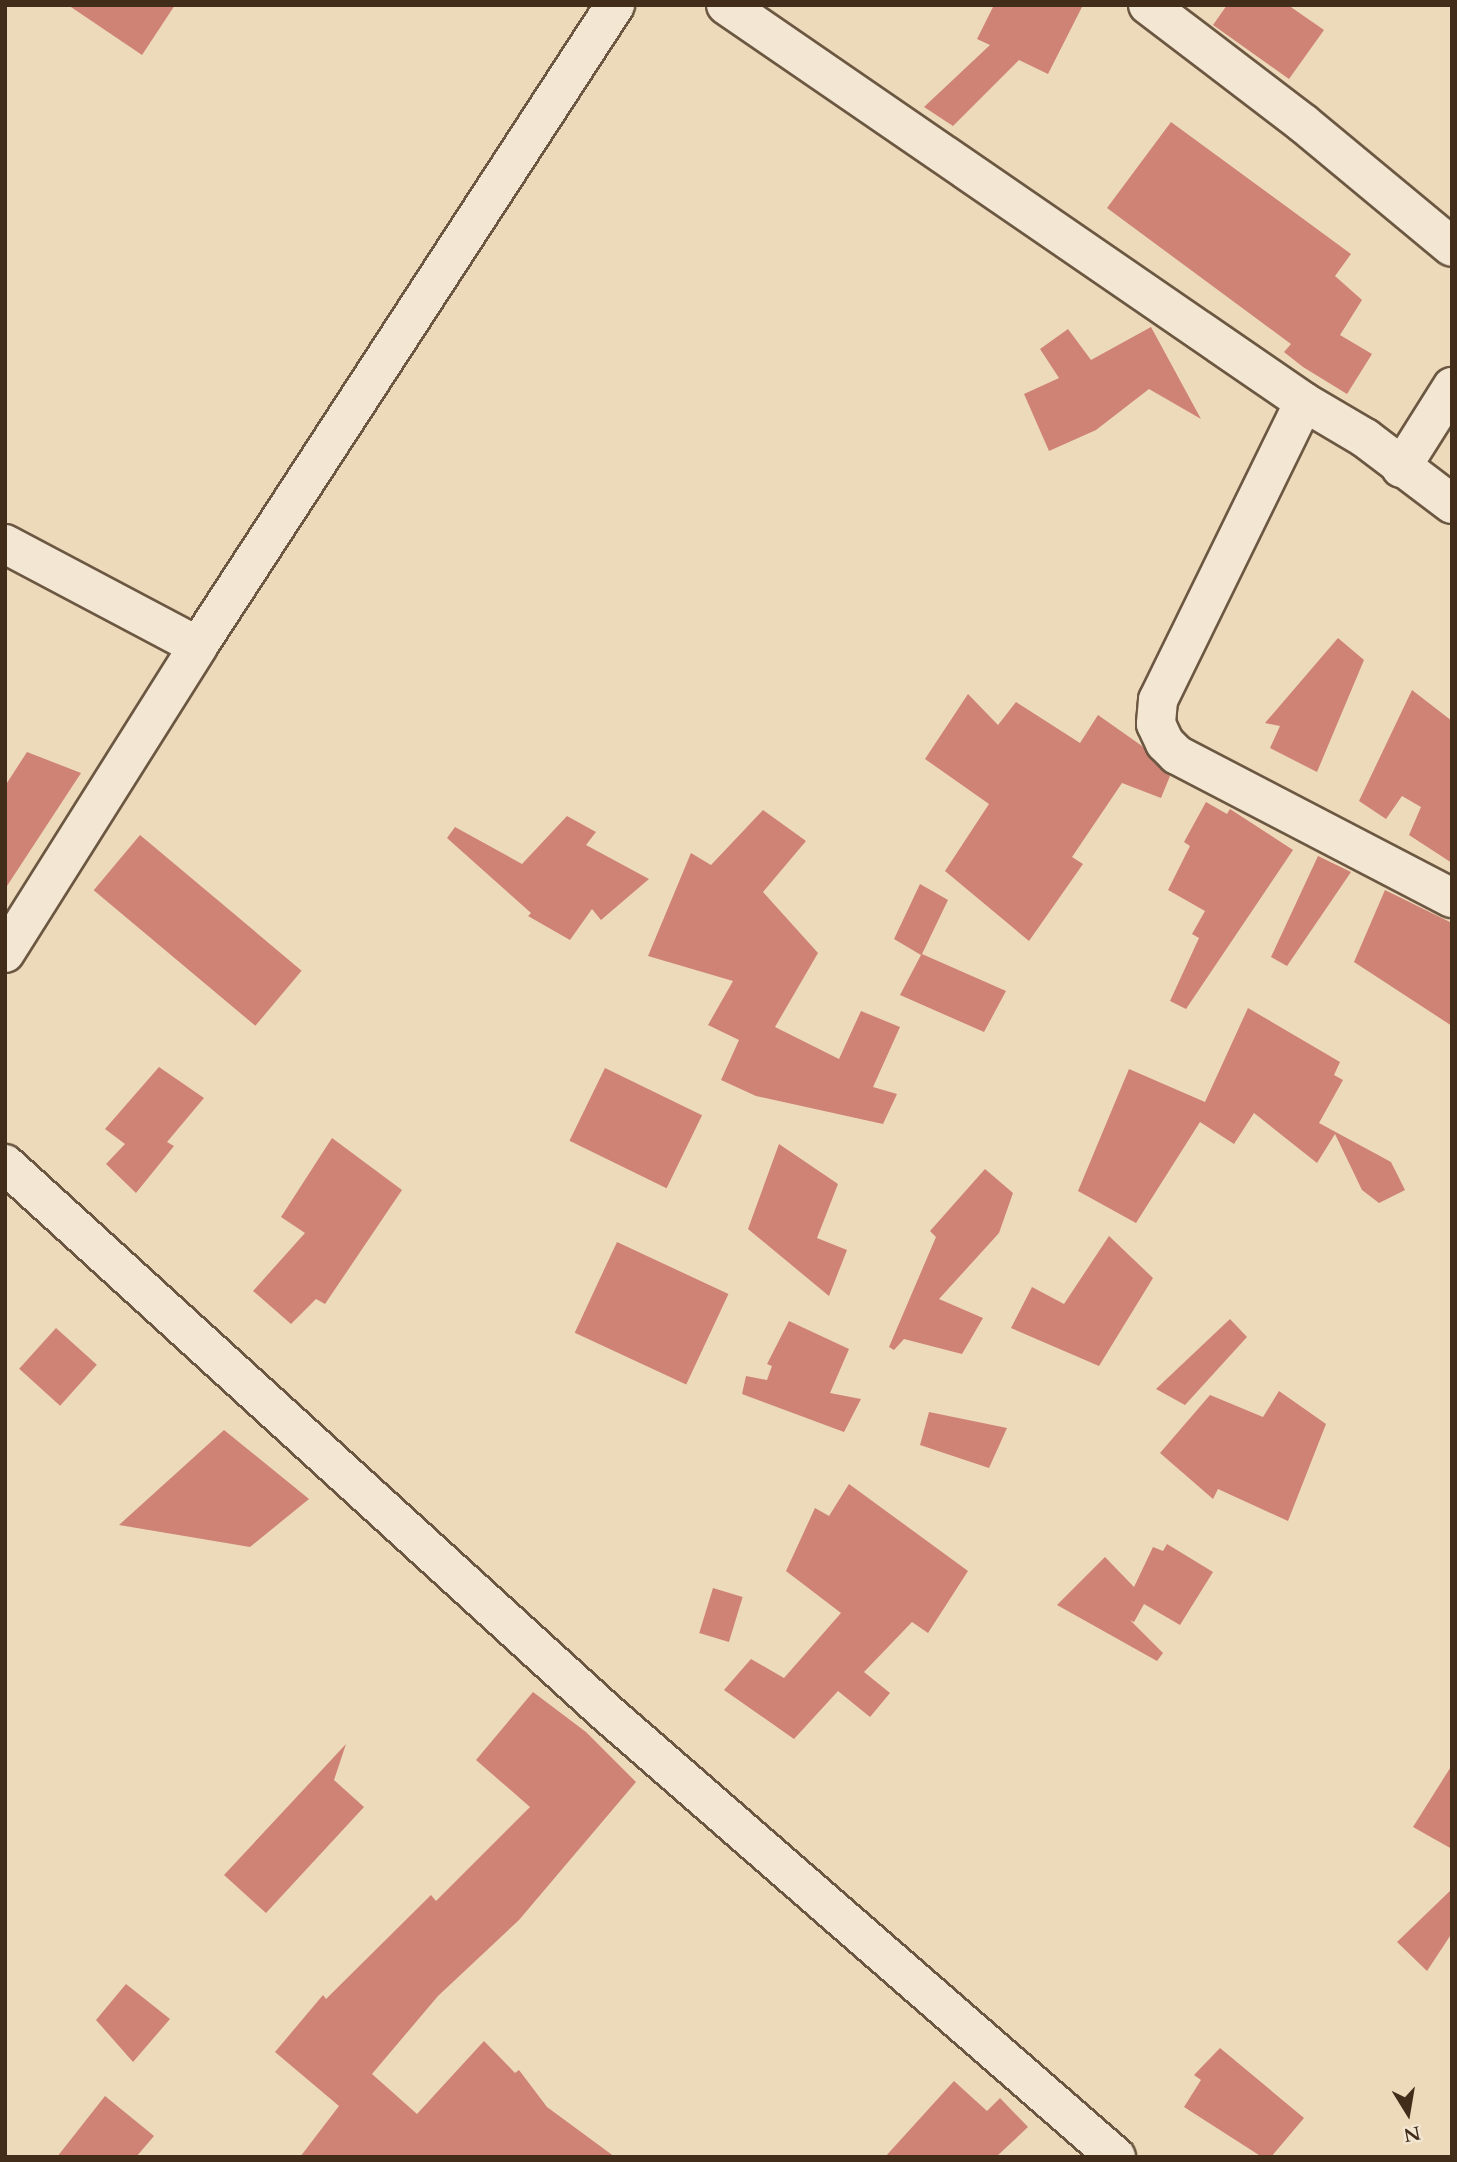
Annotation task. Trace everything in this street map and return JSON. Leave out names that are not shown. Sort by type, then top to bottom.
[{"type":"street","points":[[5,953],[198,646],[615,5]]},
{"type":"street","points":[[726,5],[1304,402],[1365,438],[1452,505]]},
{"type":"street","points":[[1148,5],[1304,124],[1452,247]]},
{"type":"street","points":[[1401,468],[1452,387]]},
{"type":"street","points":[[1304,402],[1158,700],[1156,724],[1165,743],[1178,755],[1452,898]]},
{"type":"street","points":[[5,544],[198,646]]},
{"type":"street","points":[[5,1164],[608,1714],[1116,2157]]},
{"type":"building","points":[[68,5],[175,5],[142,55]]},
{"type":"building","points":[[994,5],[1083,5],[1048,74],[1019,60],[953,126],[924,107],[990,45],[977,39]]},
{"type":"building","points":[[1227,5],[1288,5],[1324,30],[1289,79],[1213,25]]},
{"type":"building","points":[[1171,122],[1351,254],[1335,276],[1362,300],[1340,335],[1372,354],[1347,394],[1303,367],[1284,352],[1291,344],[1107,208]]},
{"type":"building","points":[[1151,327],[1201,419],[1149,389],[1096,430],[1049,451],[1024,394],[1059,378],[1040,349],[1068,329],[1091,360]]},
{"type":"building","points":[[1338,638],[1364,660],[1317,772],[1270,748],[1280,726],[1265,723]]},
{"type":"building","points":[[1412,690],[1452,721],[1452,863],[1409,835],[1421,807],[1402,796],[1386,819],[1359,801]]},
{"type":"building","points":[[968,694],[998,725],[1016,702],[1080,743],[1098,715],[1142,746],[1170,776],[1161,798],[1122,783],[1072,857],[1083,864],[1029,941],[945,871],[989,804],[925,759]]},
{"type":"building","points":[[27,752],[81,773],[5,889],[5,786]]},
{"type":"building","points":[[1206,802],[1227,814],[1230,809],[1293,850],[1186,1009],[1170,1001],[1199,938],[1192,934],[1205,911],[1168,890],[1190,846],[1184,842]]},
{"type":"building","points":[[763,810],[806,841],[763,892],[818,953],[775,1027],[839,1059],[861,1011],[900,1027],[873,1087],[897,1094],[883,1124],[756,1096],[721,1080],[739,1040],[708,1025],[733,981],[648,956],[691,853],[711,865]]},
{"type":"building","points":[[567,816],[596,832],[586,845],[649,879],[601,920],[592,909],[570,940],[528,916],[531,913],[447,838],[455,827],[522,864]]},
{"type":"building","points":[[140,835],[302,971],[255,1026],[94,890]]},
{"type":"building","points":[[1318,856],[1351,872],[1287,966],[1271,957]]},
{"type":"building","points":[[920,884],[948,900],[922,954],[1006,991],[984,1032],[900,995],[921,955],[894,939]]},
{"type":"building","points":[[1385,890],[1452,923],[1452,1026],[1354,962]]},
{"type":"building","points":[[1248,1008],[1340,1062],[1334,1075],[1343,1080],[1319,1123],[1391,1162],[1405,1190],[1379,1203],[1362,1190],[1335,1134],[1317,1163],[1254,1113],[1234,1144],[1200,1122],[1136,1223],[1078,1191],[1129,1069],[1205,1102]]},
{"type":"building","points":[[159,1067],[204,1098],[167,1142],[174,1146],[136,1193],[106,1164],[125,1144],[105,1129]]},
{"type":"building","points":[[605,1068],[702,1115],[667,1188],[569,1141]]},
{"type":"building","points":[[332,1138],[402,1190],[325,1304],[316,1299],[291,1324],[253,1291],[305,1233],[281,1217]]},
{"type":"building","points":[[779,1144],[838,1184],[817,1238],[847,1250],[829,1296],[748,1229]]},
{"type":"building","points":[[985,1169],[1013,1193],[999,1233],[939,1299],[983,1318],[962,1354],[904,1339],[894,1350],[889,1347],[936,1237],[930,1231]]},
{"type":"building","points":[[1109,1236],[1153,1278],[1099,1366],[1011,1328],[1032,1287],[1064,1304]]},
{"type":"building","points":[[617,1242],[728,1294],[686,1385],[575,1333]]},
{"type":"building","points":[[1230,1319],[1247,1337],[1185,1405],[1156,1389]]},
{"type":"building","points":[[789,1321],[849,1349],[830,1393],[861,1399],[844,1432],[742,1394],[746,1376],[767,1380],[772,1366],[767,1364]]},
{"type":"building","points":[[56,1328],[97,1365],[60,1406],[19,1369]]},
{"type":"building","points":[[1279,1391],[1326,1424],[1288,1521],[1218,1489],[1213,1499],[1160,1453],[1210,1395],[1263,1417]]},
{"type":"building","points":[[929,1412],[1007,1428],[989,1468],[920,1445]]},
{"type":"building","points":[[224,1430],[309,1499],[250,1547],[119,1525]]},
{"type":"building","points":[[849,1484],[968,1571],[928,1633],[912,1622],[864,1672],[890,1693],[870,1717],[838,1691],[794,1739],[724,1690],[751,1659],[784,1678],[841,1613],[786,1571],[815,1508],[829,1516]]},
{"type":"building","points":[[1167,1544],[1213,1572],[1180,1625],[1144,1604],[1134,1622],[1130,1620],[1163,1653],[1157,1661],[1057,1605],[1105,1557],[1134,1587],[1153,1547],[1163,1551]]},
{"type":"building","points":[[713,1588],[743,1597],[729,1642],[699,1633]]},
{"type":"building","points":[[533,1692],[586,1732],[636,1782],[519,1920],[438,1996],[372,2074],[417,2114],[484,2041],[515,2073],[519,2070],[547,2107],[615,2157],[300,2157],[339,2106],[275,2052],[323,1995],[326,1999],[431,1895],[436,1901],[530,1807],[476,1760]]},
{"type":"building","points":[[346,1744],[334,1780],[364,1807],[266,1913],[224,1875]]},
{"type":"building","points":[[1452,1765],[1452,1849],[1413,1827]]},
{"type":"building","points":[[1452,1889],[1452,1933],[1427,1971],[1397,1942]]},
{"type":"building","points":[[126,1984],[170,2019],[133,2062],[96,2020]]},
{"type":"building","points":[[1220,2048],[1304,2118],[1271,2157],[1262,2157],[1184,2107],[1201,2080],[1194,2075]]},
{"type":"building","points":[[954,2081],[987,2111],[1000,2098],[1028,2127],[996,2157],[885,2157]]},
{"type":"building","points":[[105,2096],[154,2136],[136,2157],[57,2157]]}]
